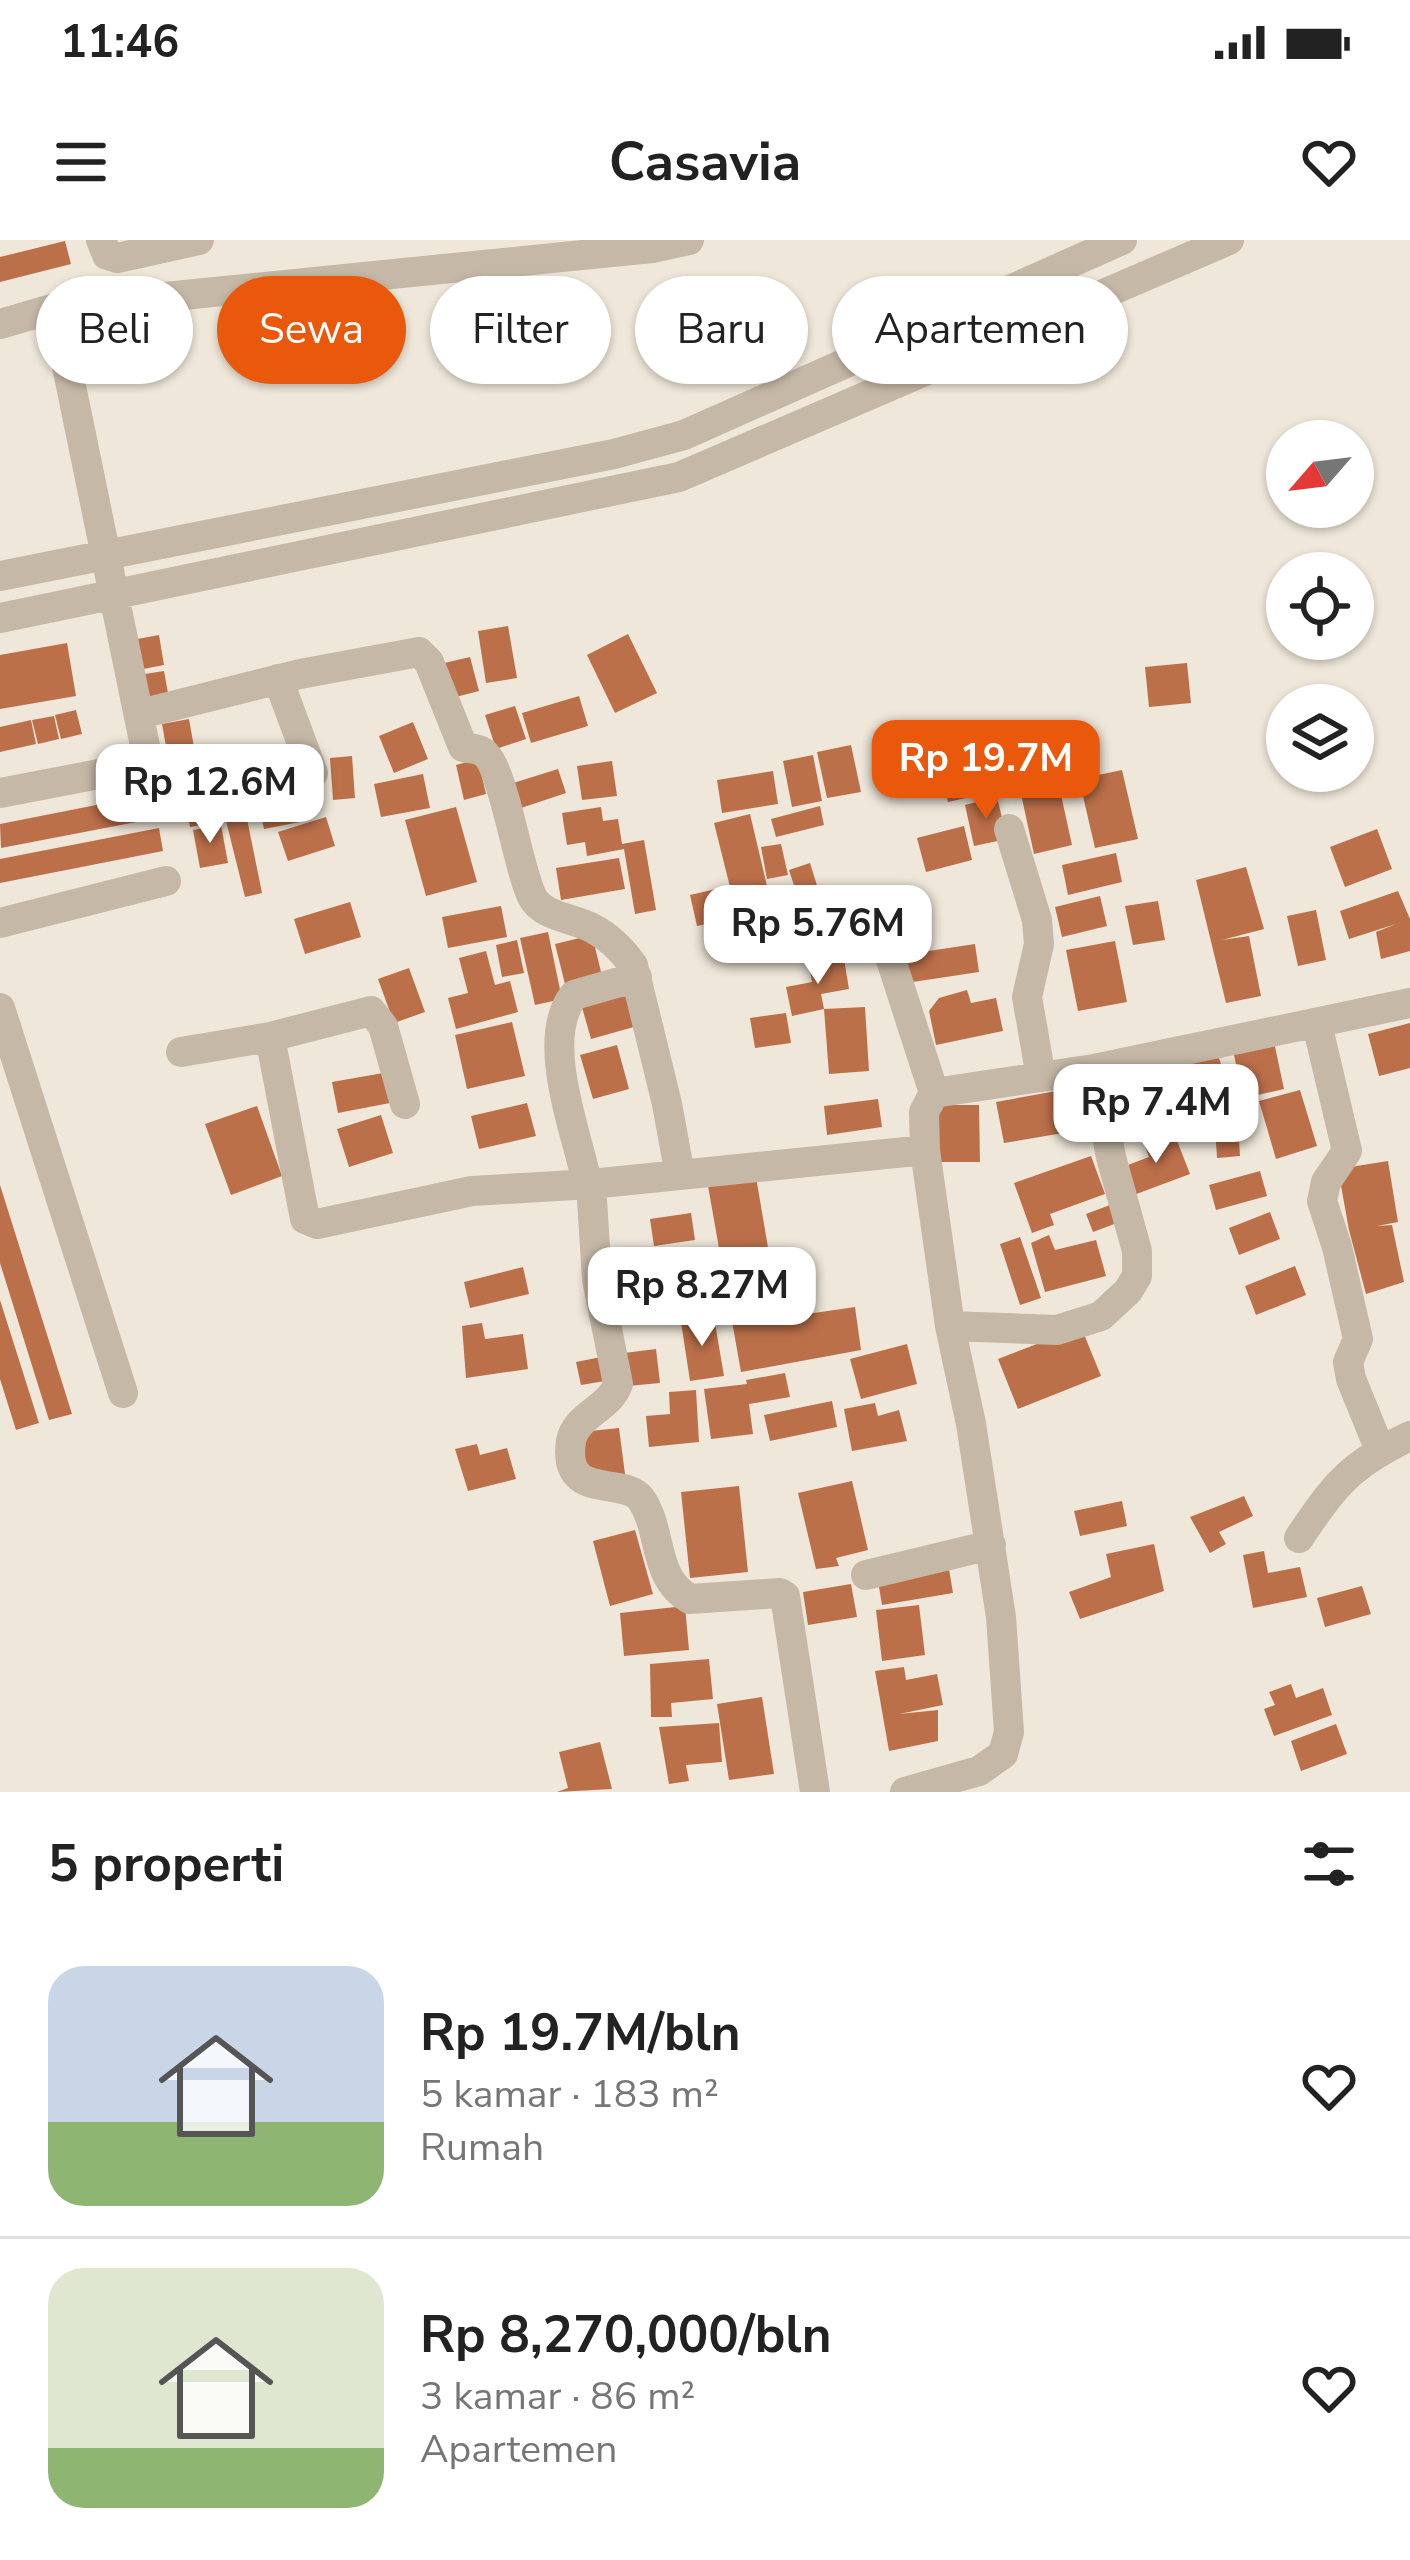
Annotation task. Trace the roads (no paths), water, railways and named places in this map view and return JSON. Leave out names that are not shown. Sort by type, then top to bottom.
[{"type":"street","points":[[101,240],[107,255],[118,258],[200,240]]},
{"type":"street","points":[[193,294],[652,248],[688,240]]},
{"type":"street","points":[[0,576],[614,454],[684,435],[1122,240]]},
{"type":"street","points":[[0,618],[679,477],[1229,240]]},
{"type":"street","points":[[0,324],[36,314]]},
{"type":"street","points":[[0,793],[125,769],[139,762],[145,746],[71,384]]},
{"type":"street","points":[[777,392],[798,429]]},
{"type":"street","points":[[140,714],[278,679],[419,652],[429,662],[464,747],[481,751],[490,763],[536,904],[594,928],[622,950],[637,977],[680,1175]]},
{"type":"street","points":[[278,679],[313,773]]},
{"type":"street","points":[[1010,829],[1037,920],[1039,944],[1027,998],[1040,1077]]},
{"type":"street","points":[[0,923],[166,881]]},
{"type":"street","points":[[739,934],[859,912],[872,916],[880,926],[934,1093],[924,1112],[926,1150],[950,1326],[1001,1617],[1008,1744],[980,1771],[905,1792]]},
{"type":"street","points":[[637,977],[574,995],[558,1030],[560,1061],[589,1183],[597,1279],[618,1384],[608,1402],[576,1427],[570,1446],[577,1471],[589,1484],[628,1490],[641,1499],[667,1577],[681,1594],[690,1599],[780,1593],[787,1599],[815,1792]]},
{"type":"street","points":[[934,1093],[1094,1069],[1410,1003]]},
{"type":"street","points":[[0,1011],[123,1393]]},
{"type":"street","points":[[182,1052],[270,1037],[371,1011],[383,1026],[405,1104]]},
{"type":"street","points":[[1317,1024],[1347,1151],[1326,1182],[1322,1201],[1358,1340],[1348,1362],[1351,1379],[1380,1450]]},
{"type":"street","points":[[270,1037],[305,1219],[316,1224],[472,1191],[926,1150]]},
{"type":"street","points":[[950,1326],[1057,1330],[1101,1316],[1128,1292],[1137,1276],[1137,1251],[1111,1157],[1094,1069]]},
{"type":"street","points":[[1299,1538],[1338,1483],[1380,1450],[1410,1436]]},
{"type":"street","points":[[866,1575],[991,1545]]}]
